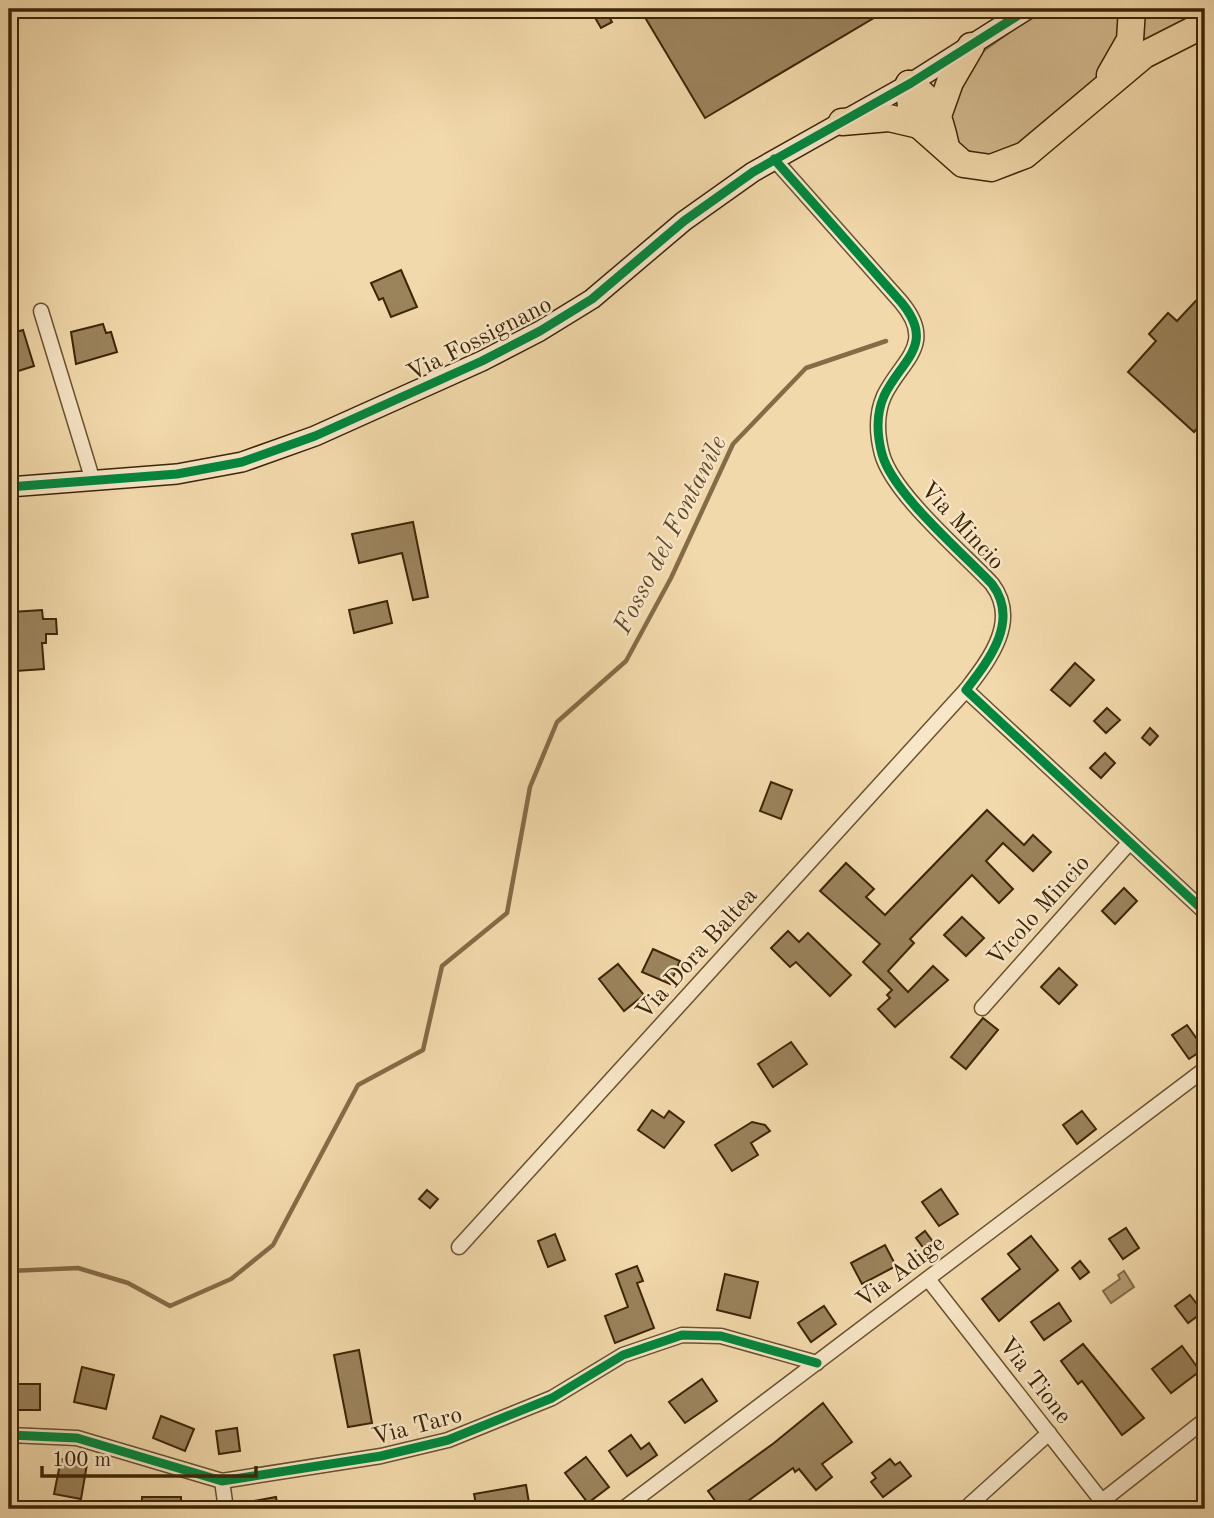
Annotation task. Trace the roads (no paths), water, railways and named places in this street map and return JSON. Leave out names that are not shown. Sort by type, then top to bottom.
[{"type":"highway","points":[[1101,88],[1127,47],[1133,27],[1132,9]]},
{"type":"highway","points":[[909,84],[911,107],[929,119],[956,159],[969,167],[982,169],[1004,165],[1031,151],[1101,88],[1156,48],[1205,24]]},
{"type":"highway","points":[[929,119],[971,46]]},
{"type":"highway","points":[[842,122],[889,118],[929,119]]},
{"type":"street","name":"Via Fossignano","points":[[9,487],[184,473],[256,458],[331,430],[492,357],[552,325],[592,299],[698,210],[774,159],[909,84],[1028,9]]},
{"type":"street","name":"Via Mincio","points":[[774,159],[905,306],[914,324],[914,354],[885,395],[879,415],[879,435],[885,463],[895,480],[992,584],[1001,599],[1003,617],[998,640],[990,658],[966,690]]},
{"type":"street","points":[[41,311],[93,481]]},
{"type":"street","points":[[966,690],[1205,912]]},
{"type":"street","name":"Via Dora Baltea","points":[[459,1247],[966,690]]},
{"type":"street","name":"Vicolo Mincio","points":[[982,1008],[1129,842]]},
{"type":"street","name":"Via Adige","points":[[623,1509],[1205,1069]]},
{"type":"street","name":"Via Tione","points":[[928,1279],[1105,1505]]},
{"type":"street","name":"Via Taro","points":[[9,1434],[77,1438],[222,1481],[381,1456],[449,1440],[552,1398],[623,1355],[682,1335],[721,1336],[817,1363]]},
{"type":"street","points":[[1105,1505],[1205,1420]]},
{"type":"street","points":[[965,1509],[1049,1433]]},
{"type":"street","points":[[222,1481],[226,1509]]},
{"type":"waterway","name":"Fosso del Fontanile","points":[[9,1271],[78,1268],[128,1283],[170,1306],[231,1279],[273,1245],[358,1085],[423,1050],[442,966],[507,913],[530,787],[557,722],[626,661],[671,578],[733,444],[806,368],[886,341]]}]
